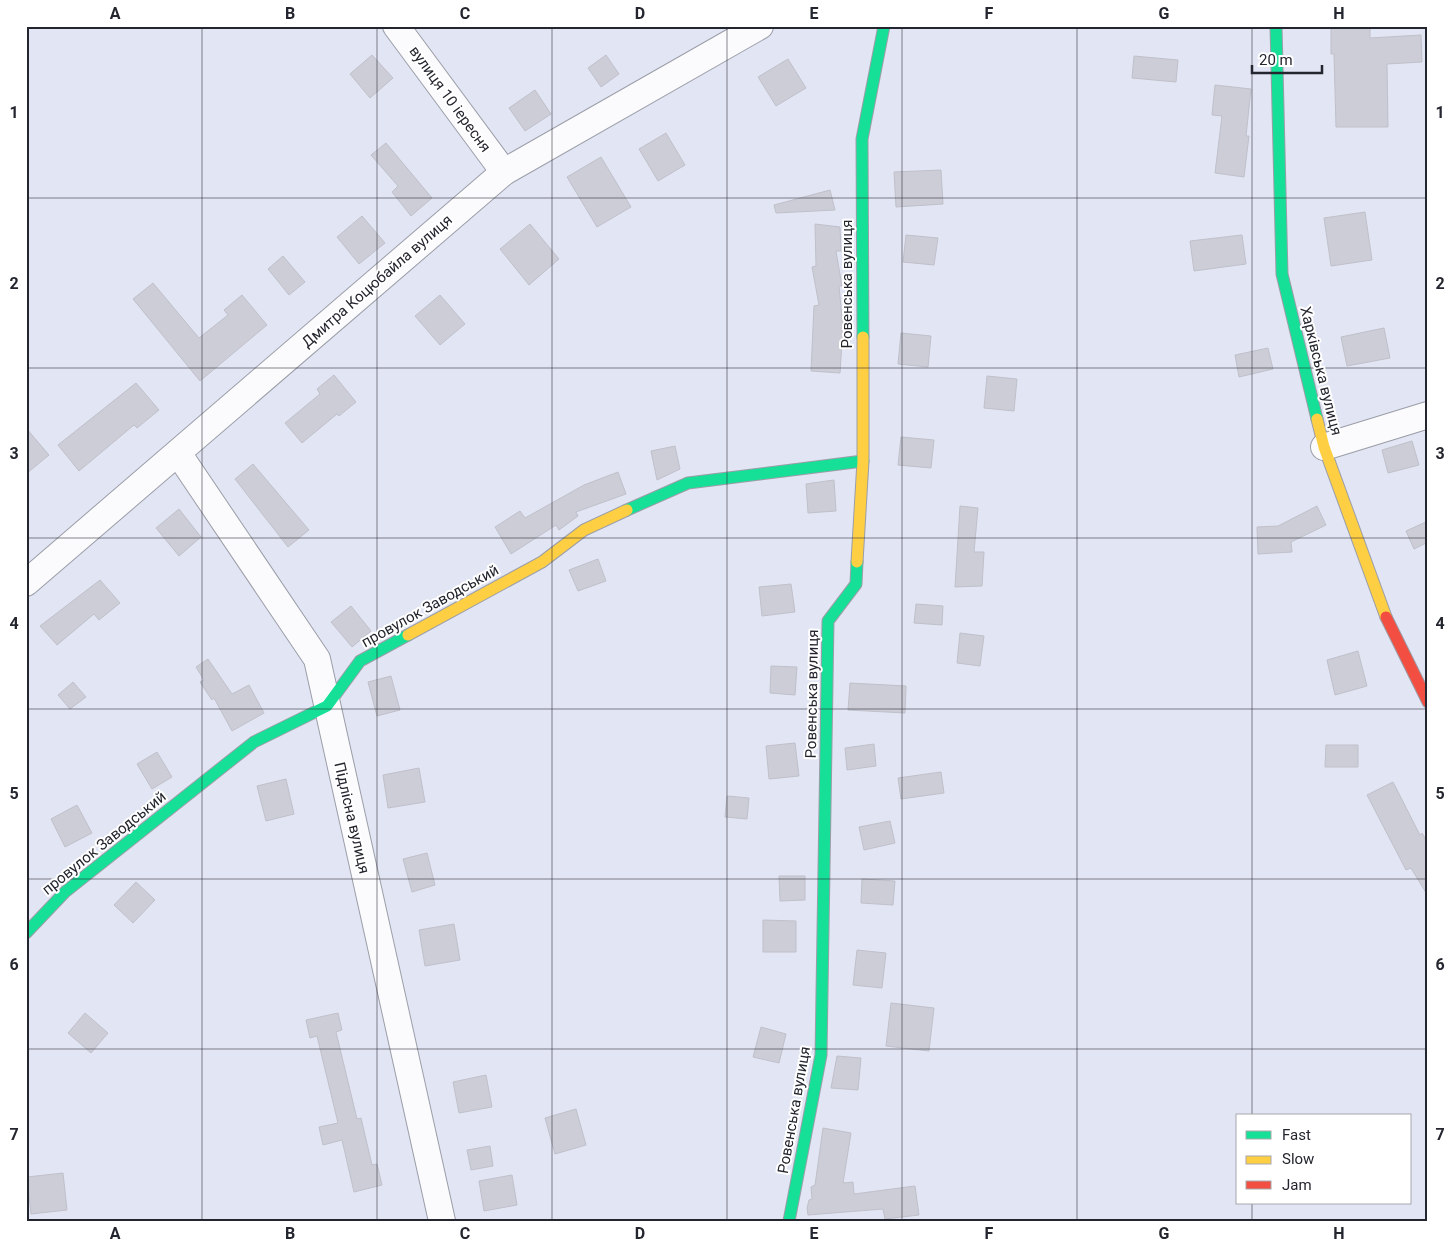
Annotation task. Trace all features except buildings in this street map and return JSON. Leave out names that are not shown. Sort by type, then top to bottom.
[{"type":"street","name":"вулиця 10 іересня","points":[[396,26],[504,172]]},
{"type":"street","name":"Дмитра Коцюбайла вулиця","points":[[26,584],[504,172],[760,26]]},
{"type":"street","name":"Ровенська вулиця","points":[[789,1221],[821,1055],[828,621],[856,584],[863,461],[862,140],[884,26]]},
{"type":"street","name":"Харківська вулиця","points":[[1276,26],[1282,274],[1324,447],[1382,607],[1428,702]]},
{"type":"street","points":[[1324,447],[1428,414]]},
{"type":"street","name":"Підлісна вулиця","points":[[178,453],[317,659],[442,1221]]},
{"type":"street","name":"провулок Заводський","points":[[26,932],[65,892],[254,742],[327,706],[360,661],[542,562],[584,530],[688,483],[863,461]]},
{"type":"traffic: fast","points":[[863,337],[862,139],[884,26]]},
{"type":"traffic: fast","points":[[1276,26],[1282,274],[1317,419]]},
{"type":"traffic: fast","points":[[627,510],[688,483],[863,461]]},
{"type":"traffic: fast","points":[[789,1221],[821,1055],[828,621],[856,584],[857,562]]},
{"type":"traffic: fast","points":[[26,933],[65,892],[254,742],[327,706],[360,661],[408,635]]},
{"type":"traffic: slow","points":[[857,562],[863,461],[863,337]]},
{"type":"traffic: slow","points":[[1317,419],[1324,447],[1386,617]]},
{"type":"traffic: slow","points":[[408,635],[542,562],[584,530],[627,510]]},
{"type":"traffic: jam","points":[[1386,617],[1428,702]]}]
